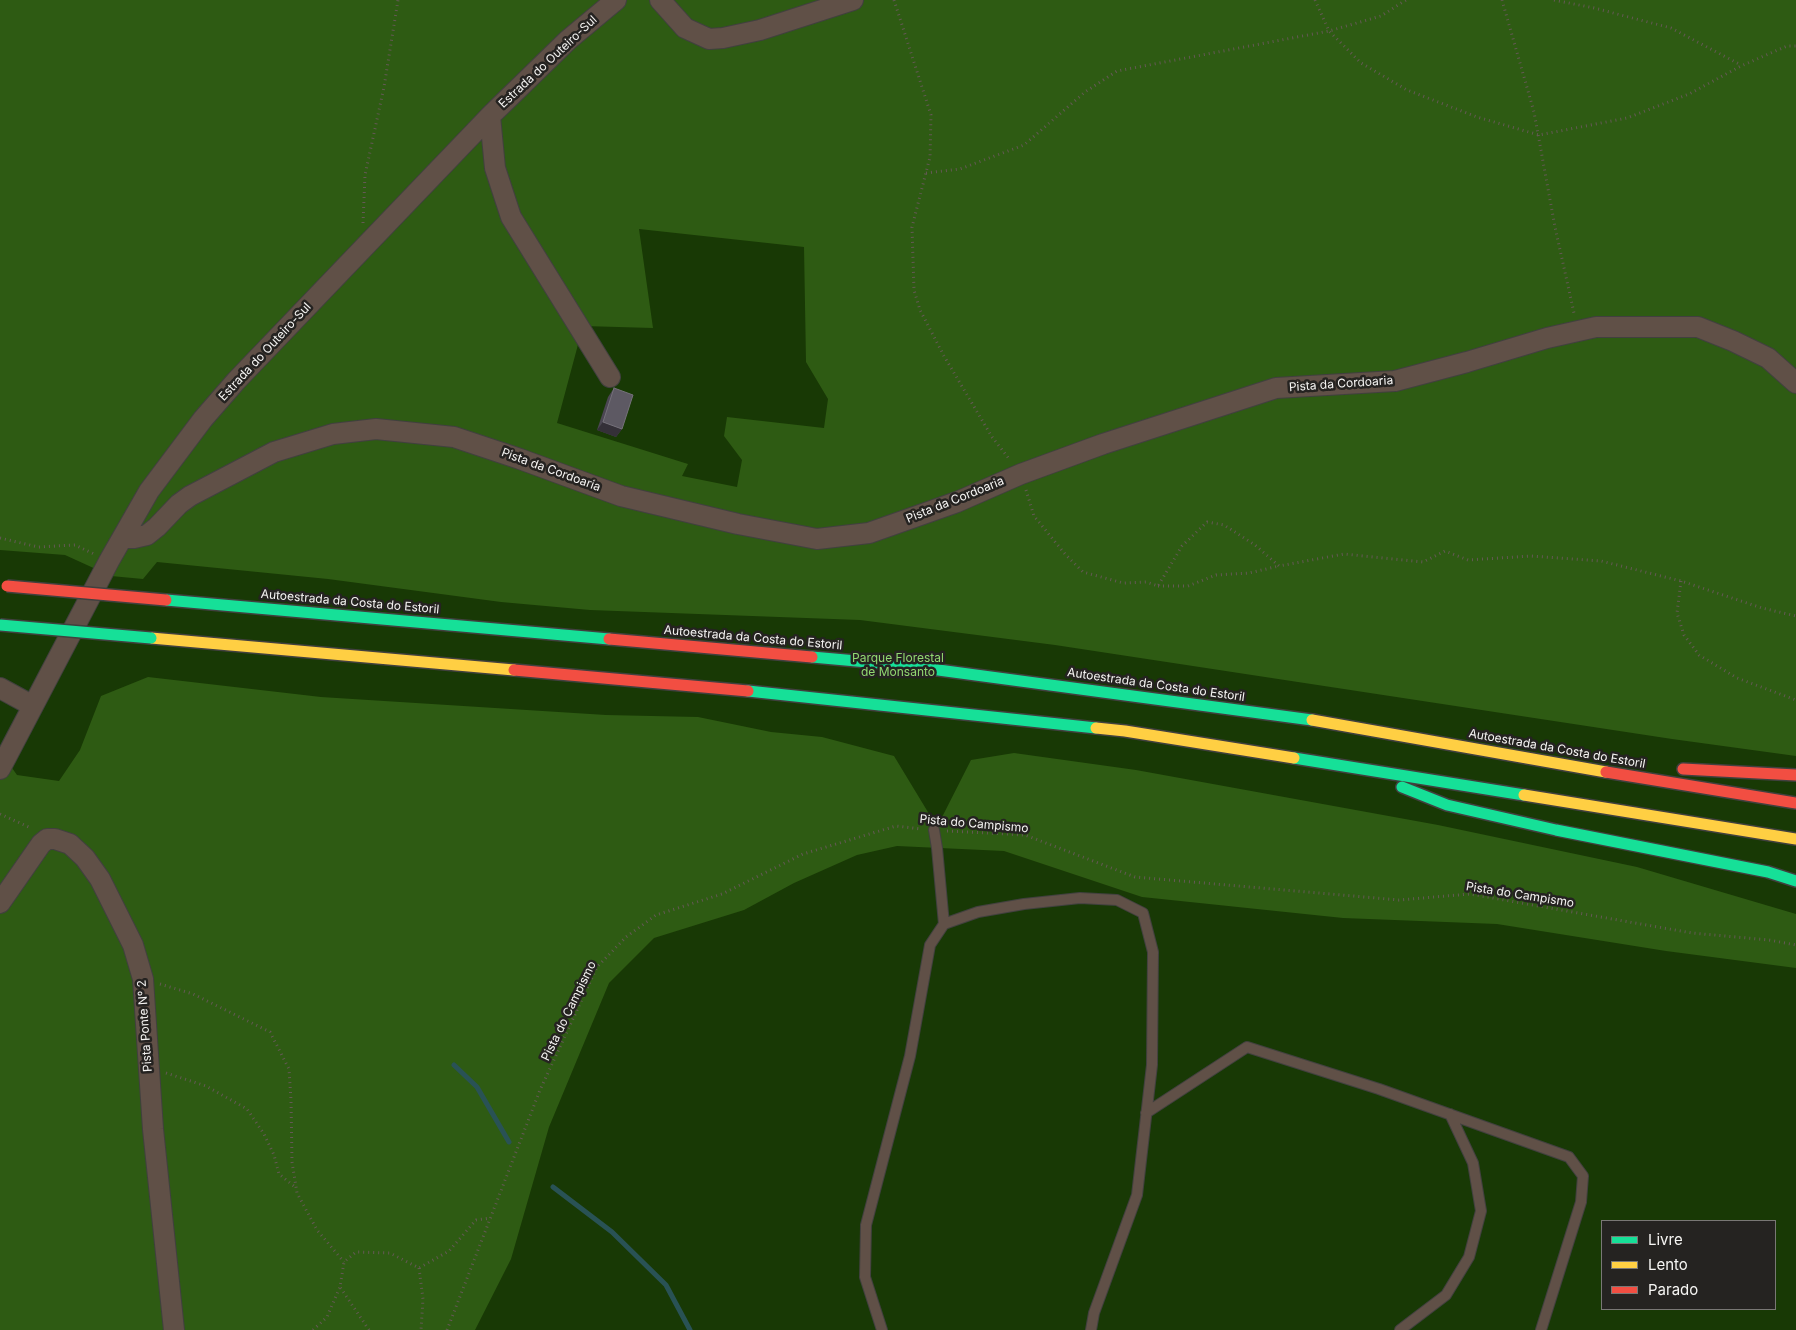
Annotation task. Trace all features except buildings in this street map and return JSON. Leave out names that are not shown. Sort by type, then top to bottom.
[{"type":"highway","name":"Autoestrada da Costa do Estoril","points":[[4,586],[901,665],[1341,724],[1559,764],[1796,803]]},
{"type":"highway","points":[[0,625],[758,692],[1126,731],[1796,839]]},
{"type":"highway","points":[[1559,764],[1655,768]]},
{"type":"highway","points":[[1346,766],[1447,805],[1556,830],[1768,872],[1796,881]]},
{"type":"highway","points":[[1674,769],[1796,775]]},
{"type":"highway","points":[[1672,819],[1748,843]]},
{"type":"street","name":"Estrada do Outeiro-Sul","points":[[0,769],[122,538],[149,491],[203,419],[236,381],[490,116],[568,40],[616,0]]},
{"type":"street","points":[[660,0],[685,28],[709,39],[760,30],[853,0]]},
{"type":"street","points":[[490,116],[495,168],[511,217],[610,377]]},
{"type":"street","name":"Pista da Cordoaria","points":[[122,538],[134,538],[147,534],[190,496],[274,452],[333,434],[376,428],[454,437],[621,496],[738,524],[817,539],[869,533],[957,502],[1021,474],[1103,444],[1276,388],[1395,381],[1547,338],[1596,327],[1698,328],[1733,341],[1768,358],[1796,383]]},
{"type":"street","points":[[0,688],[34,706]]},
{"type":"street","points":[[0,903],[41,844],[47,839],[55,839]]},
{"type":"street","name":"Pista Ponte Nº 2","points":[[55,839],[70,844],[85,858],[100,879],[133,944],[143,979],[148,1067],[174,1330]]},
{"type":"lane","points":[[934,830],[944,924]]},
{"type":"lane","points":[[882,1330],[865,1277],[866,1226],[910,1056],[930,945],[944,924],[978,912],[1024,904],[1080,898],[1117,900],[1143,913],[1153,952],[1152,1065],[1137,1195],[1094,1313],[1091,1330]]},
{"type":"lane","points":[[1146,1113],[1247,1046],[1380,1089],[1569,1157],[1583,1176],[1581,1202],[1541,1330]]},
{"type":"lane","points":[[1402,1329],[1446,1295],[1469,1257],[1481,1210],[1472,1163],[1450,1114]]},
{"type":"lane","points":[[1402,1329],[1414,1330]]},
{"type":"path","points":[[363,224],[365,175],[384,86],[398,0]]},
{"type":"path","points":[[894,0],[931,115],[930,157],[912,227],[914,290],[920,310],[944,356],[992,437],[1021,474],[1034,516],[1065,554],[1083,572],[1123,583],[1146,582],[1158,586],[1188,586],[1216,575],[1249,573],[1344,554],[1423,562],[1445,551],[1468,560],[1531,556],[1602,561],[1681,581],[1762,608],[1796,616]]},
{"type":"path","points":[[1315,0],[1329,31],[1361,63],[1407,90],[1477,117],[1539,135],[1627,118],[1689,94],[1741,66],[1787,46],[1796,46]]},
{"type":"path","points":[[926,173],[960,169],[1024,145],[1085,92],[1116,71],[1329,31],[1380,16],[1406,0]]},
{"type":"path","points":[[1502,0],[1534,112],[1555,228],[1578,331]]},
{"type":"path","points":[[1554,0],[1594,8],[1671,28],[1741,66]]},
{"type":"path","points":[[1158,586],[1182,546],[1207,522],[1224,525],[1255,545],[1279,566]]},
{"type":"path","points":[[0,538],[38,547],[74,545],[94,554]]},
{"type":"path","points":[[1681,581],[1677,613],[1684,635],[1699,655],[1737,678],[1796,700]]},
{"type":"path","points":[[0,814],[55,839]]},
{"type":"path","name":"Pista do Campismo","points":[[447,1330],[540,1090],[597,967],[626,937],[656,915],[722,894],[803,854],[896,826],[934,830],[1025,834],[1135,877],[1399,900],[1470,894],[1692,933],[1769,940],[1796,945]]},
{"type":"path","points":[[143,979],[194,994],[270,1032],[289,1069],[292,1162],[297,1193],[317,1230],[344,1262]]},
{"type":"path","points":[[148,1067],[206,1086],[247,1109],[264,1134],[274,1154],[279,1174],[296,1188]]},
{"type":"path","points":[[419,1268],[449,1251],[476,1220],[491,1218]]},
{"type":"path","points":[[313,1330],[328,1317],[340,1287],[344,1262],[356,1252],[390,1253],[419,1268]]},
{"type":"path","points":[[419,1268],[423,1298],[421,1330]]},
{"type":"path","points":[[340,1287],[369,1330]]},
{"type":"green space","name":"Parque Florestal de Monsanto","points":[[0,0],[1796,0],[1796,1330],[0,1330]]},
{"type":"green space","points":[[0,0],[1796,0],[1796,756],[1672,739],[1055,645],[860,620],[590,610],[501,602],[328,579],[157,562],[143,579],[111,576],[65,555],[0,550]],"holes":[[[639,229],[804,247],[806,362],[828,399],[824,428],[727,417],[724,436],[742,460],[737,487],[682,476],[688,464],[557,423],[583,326],[653,328]]]},
{"type":"green space","points":[[148,677],[321,697],[606,715],[698,717],[771,732],[822,737],[894,756],[937,827],[971,760],[1014,753],[1136,770],[1438,825],[1637,867],[1796,914],[1796,968],[1666,951],[1497,924],[1343,918],[1142,897],[1004,851],[897,846],[857,855],[794,883],[744,910],[654,938],[609,983],[549,1127],[511,1259],[475,1330],[0,1330],[0,751],[17,775],[59,781],[80,750],[101,696]]},
{"type":"waterway","points":[[454,1065],[477,1087],[509,1142]]},
{"type":"waterway","points":[[553,1187],[612,1232],[666,1285],[690,1330]]},
{"type":"traffic: fast","points":[[166,600],[609,639]]},
{"type":"traffic: fast","points":[[0,625],[151,638]]},
{"type":"traffic: fast","points":[[812,657],[901,665],[1312,720]]},
{"type":"traffic: fast","points":[[748,691],[1096,728]]},
{"type":"traffic: fast","points":[[1294,758],[1524,795]]},
{"type":"traffic: fast","points":[[1402,787],[1447,805],[1556,830],[1768,872],[1796,881]]},
{"type":"traffic: slow","points":[[151,638],[514,670]]},
{"type":"traffic: slow","points":[[1312,720],[1606,772]]},
{"type":"traffic: slow","points":[[1096,728],[1294,758]]},
{"type":"traffic: slow","points":[[1524,795],[1796,839]]},
{"type":"traffic: jam","points":[[7,586],[166,600]]},
{"type":"traffic: jam","points":[[609,639],[812,657]]},
{"type":"traffic: jam","points":[[514,670],[748,691]]},
{"type":"traffic: jam","points":[[1683,769],[1796,775]]},
{"type":"traffic: jam","points":[[1606,772],[1796,803]]}]
